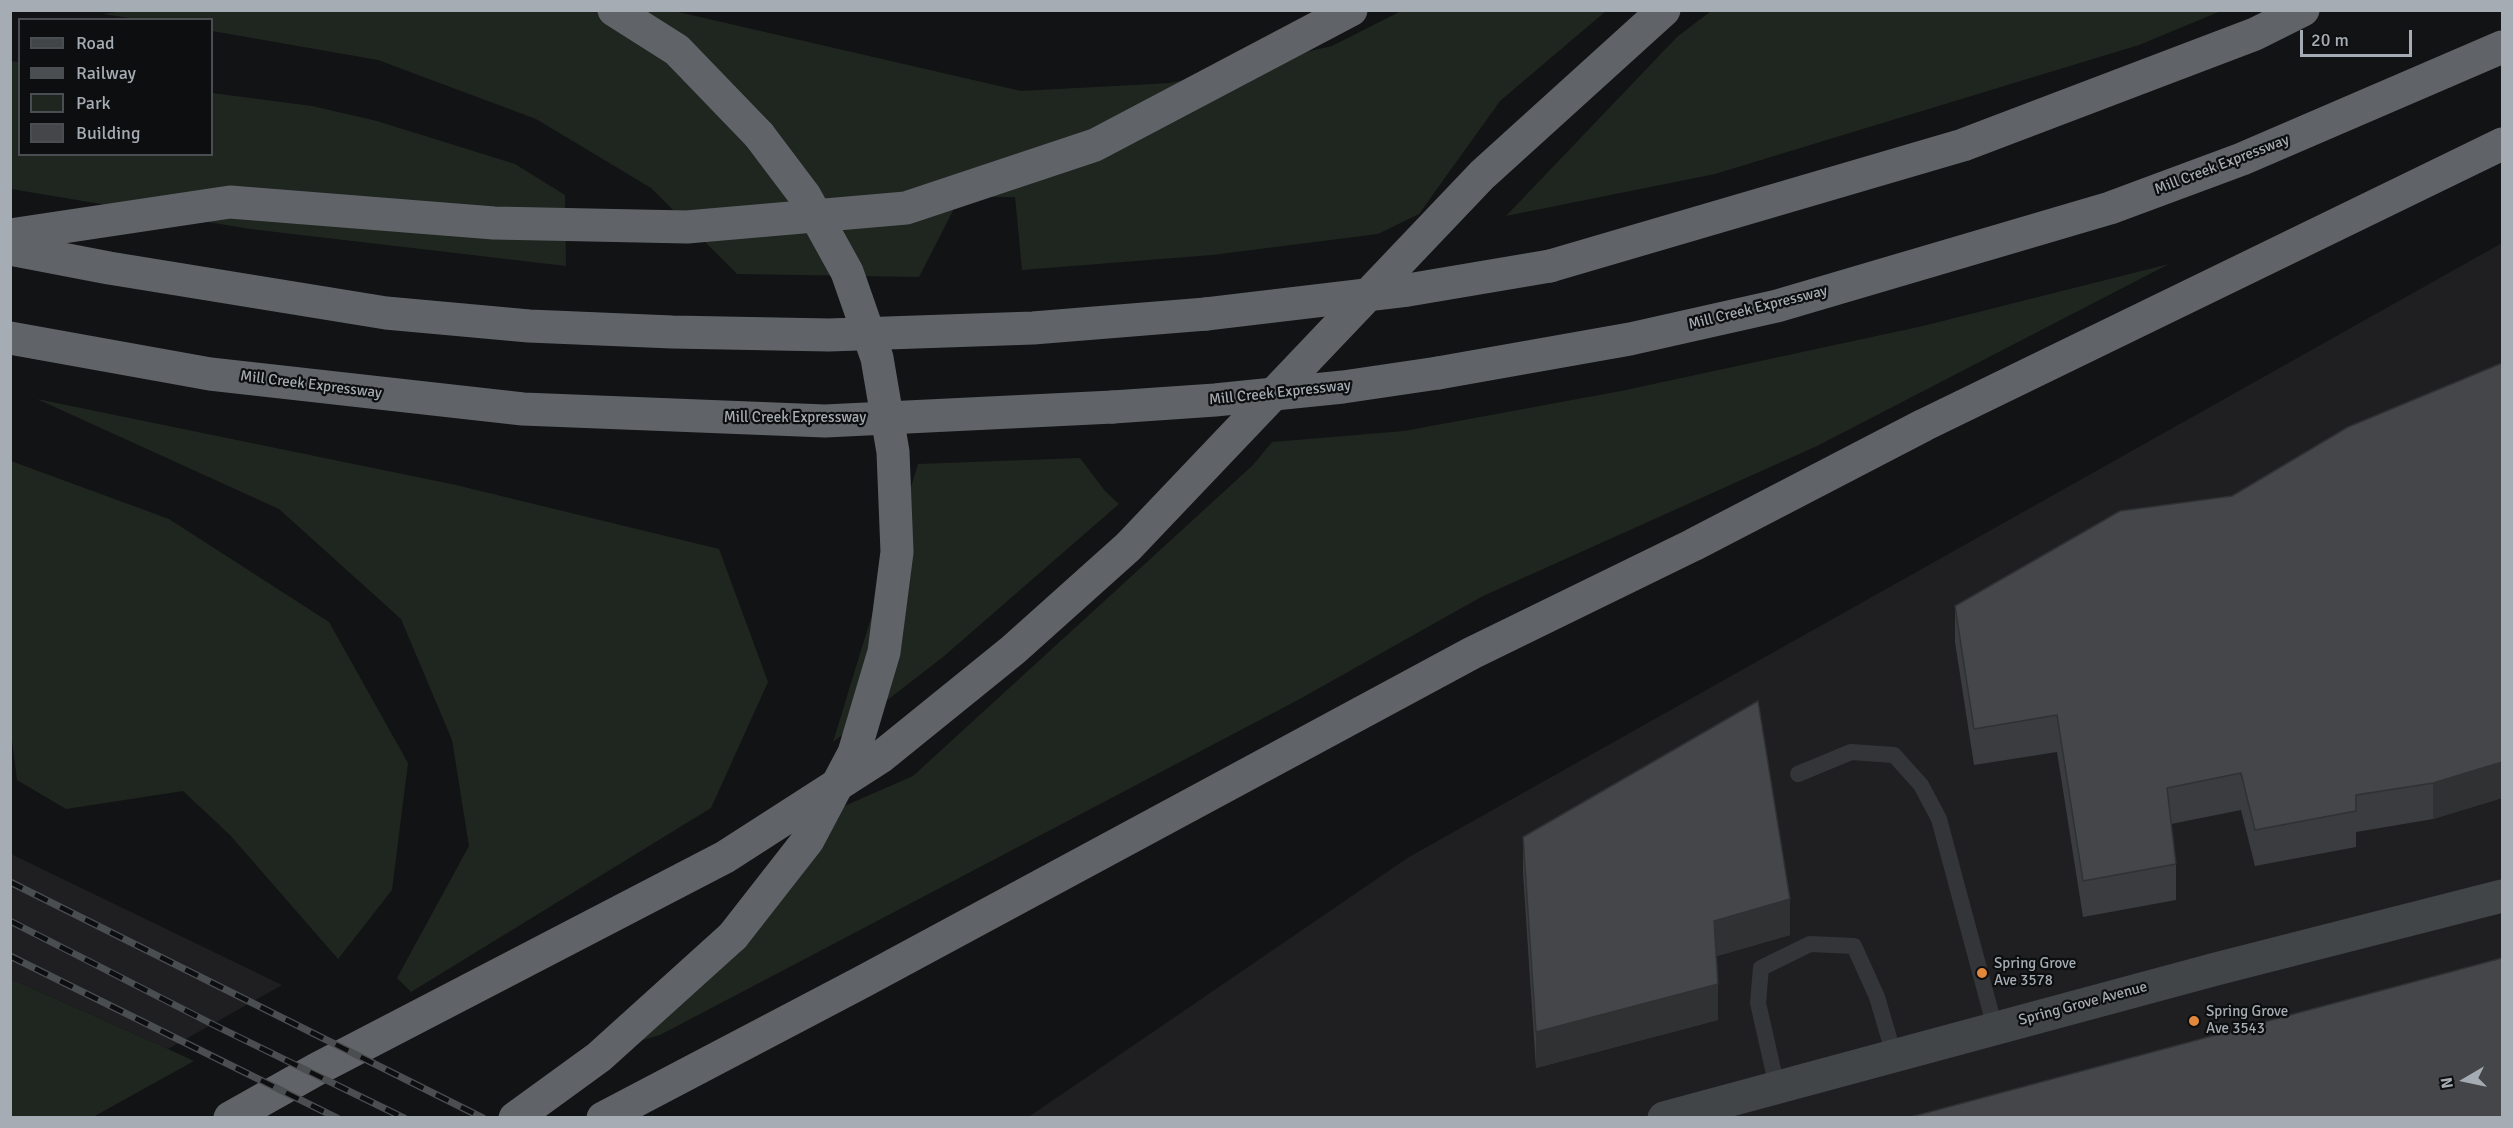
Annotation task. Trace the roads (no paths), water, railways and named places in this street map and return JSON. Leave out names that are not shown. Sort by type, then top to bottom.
[{"type":"highway","points":[[515,1118],[599,1057],[733,936],[808,840],[854,753],[884,652],[897,552],[893,452],[877,358],[847,272],[805,196],[759,135],[677,50],[614,10]]},
{"type":"highway","points":[[10,235],[230,202],[495,223],[687,227],[906,208],[1095,145],[1351,10]]},
{"type":"highway","points":[[230,1118],[317,1069],[725,857],[882,756],[1013,650],[1128,547],[1482,175],[1664,10]]},
{"type":"highway","points":[[10,249],[108,268],[386,313],[529,326],[829,335],[1033,328],[1206,314],[1397,292],[1550,266],[1964,145],[2255,34],[2303,10]]},
{"type":"highway","name":"Mill Creek Expressway","points":[[10,338],[210,374],[523,409],[825,421],[1113,407],[1215,400],[1343,387],[1438,373],[1630,339],[1777,306],[2110,208],[2242,159],[2502,47]]},
{"type":"highway","points":[[603,1118],[862,982],[1472,653],[1694,545],[1924,425],[2502,144]]},
{"type":"main road","name":"Spring Grove Avenue","points":[[1664,1118],[1995,1028],[2502,896]]},
{"type":"lane","points":[[1798,774],[1851,752],[1894,755],[1921,785],[1939,819],[1995,1028]]},
{"type":"lane","points":[[1777,1087],[1758,1003],[1761,968],[1810,944],[1854,946],[1877,997],[1894,1055]]},
{"type":"railway","points":[[10,882],[483,1118]]},
{"type":"railway","points":[[10,921],[404,1118]]},
{"type":"railway","points":[[10,956],[337,1118]]},
{"type":"place","name":"Spring Grove Ave 3578","points":[[1982,973]]},
{"type":"place","name":"Spring Grove Ave 3543","points":[[2194,1021]]}]
